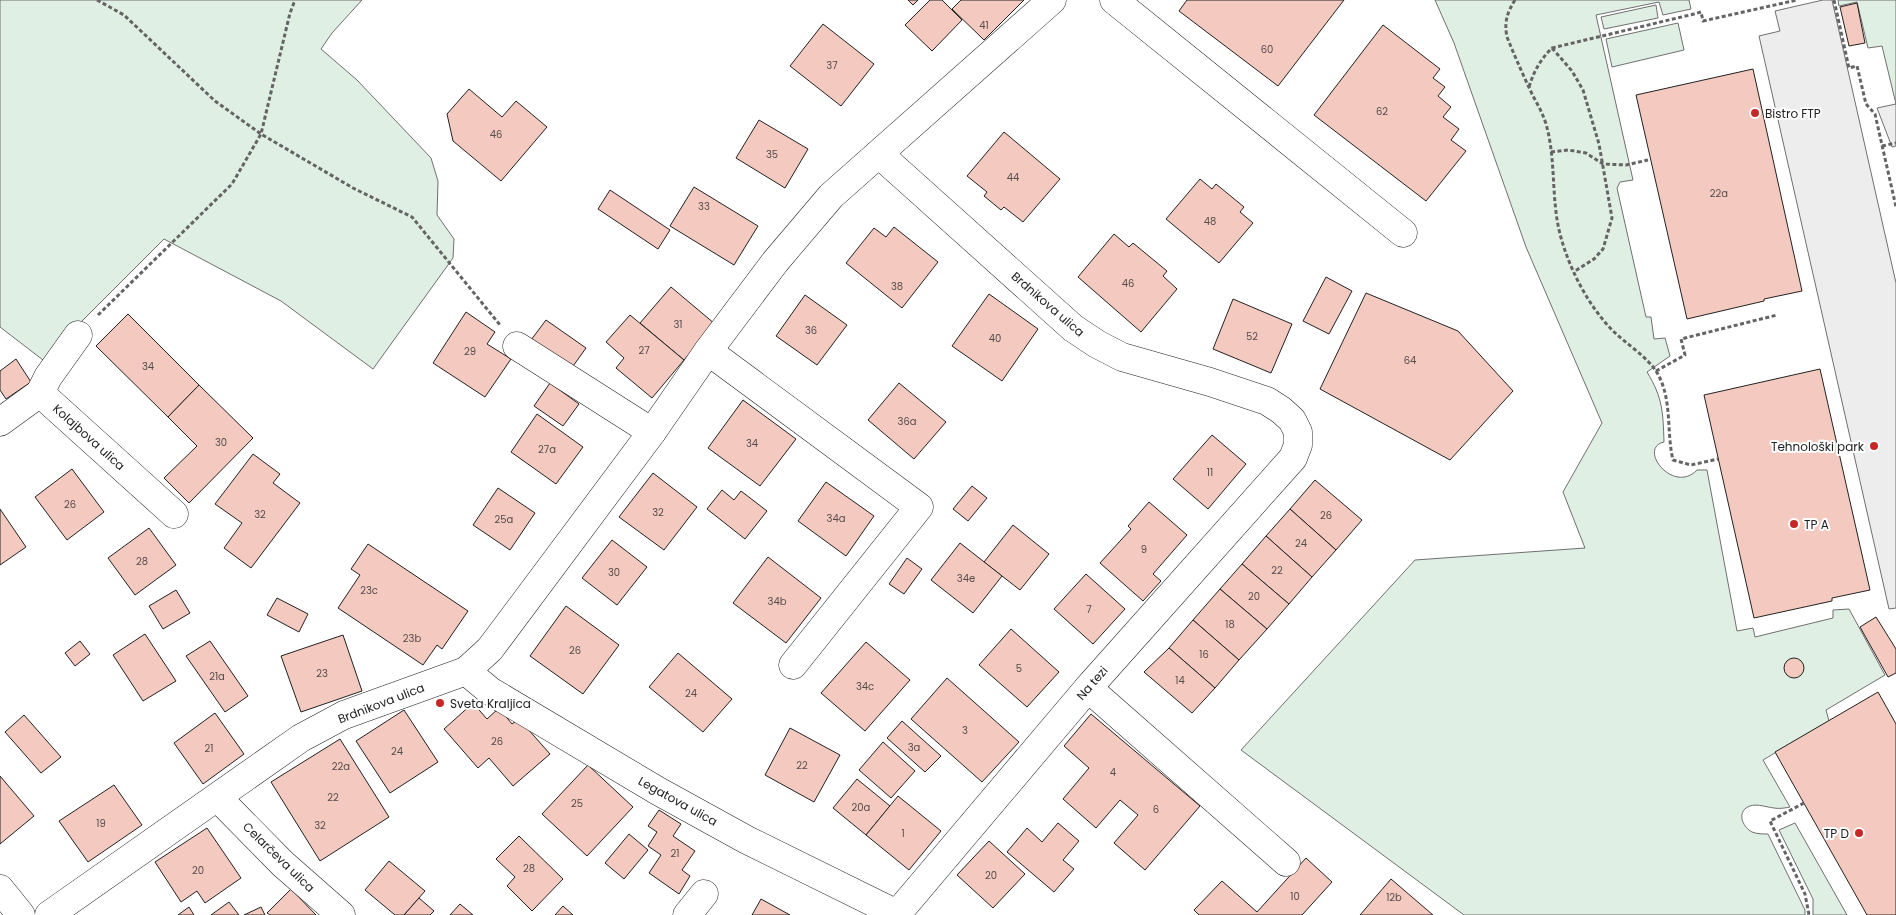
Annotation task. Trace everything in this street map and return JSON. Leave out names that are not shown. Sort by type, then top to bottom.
[{"type":"street","name":"Brdnikova ulica","points":[[49,915],[301,738],[344,716],[466,671],[490,649],[652,432],[708,351],[775,262],[831,196],[1052,0]]},
{"type":"street","points":[[1114,0],[1403,233]]},
{"type":"street","name":"Brdnikova ulica","points":[[879,154],[1073,328],[1097,344],[1122,357],[1210,382],[1267,401],[1281,410],[1292,420],[1298,432],[1298,445],[1293,458]]},
{"type":"street","points":[[0,422],[40,393],[48,377],[78,335]]},
{"type":"street","points":[[517,346],[652,432]]},
{"type":"street","points":[[708,351],[919,508],[793,665]]},
{"type":"street","name":"Kolajbova ulica","points":[[40,393],[174,514]]},
{"type":"street","name":"Na tezi","points":[[898,914],[1088,688],[1293,458]]},
{"type":"street","name":"Legatova ulica","points":[[466,671],[490,691],[658,791],[747,840],[898,914]]},
{"type":"street","points":[[1088,688],[1286,862]]},
{"type":"street","name":"Celarčeva ulica","points":[[218,798],[283,864],[341,915]]},
{"type":"street","points":[[0,889],[22,915]]},
{"type":"street","points":[[686,915],[704,894]]},
{"type":"path","points":[[97,0],[124,15],[215,101],[261,134],[353,188],[412,217],[517,346]]},
{"type":"path","points":[[78,335],[232,184],[261,134],[295,0]]},
{"type":"path","points":[[1515,0],[1505,19],[1504,25],[1507,37],[1546,123],[1551,152],[1556,211],[1562,240],[1574,271],[1588,299],[1611,329],[1656,371],[1665,395],[1669,414],[1669,443],[1673,460],[1692,465],[1718,459]]},
{"type":"path","points":[[1529,87],[1540,61],[1552,48],[1701,12],[1703,21],[1797,0]]},
{"type":"path","points":[[1834,0],[1849,68],[1857,66],[1866,104],[1875,114],[1896,207]]},
{"type":"path","points":[[1552,48],[1572,71],[1583,90],[1599,144],[1612,218],[1603,249],[1594,259],[1574,271]]},
{"type":"path","points":[[1882,146],[1896,143]]},
{"type":"path","points":[[1551,152],[1568,150],[1586,153],[1602,164],[1626,165],[1648,160]]},
{"type":"path","points":[[1890,178],[1896,177]]},
{"type":"path","points":[[1656,371],[1685,354],[1681,338],[1777,315]]},
{"type":"path","points":[[1804,803],[1770,820],[1805,894],[1810,915]]},
{"type":"green space","points":[[0,0],[362,0],[332,33],[321,49],[357,80],[431,158],[438,181],[437,215],[454,239],[453,258],[373,369],[281,301],[164,239],[43,360],[0,327]]},
{"type":"green space","points":[[1435,0],[1689,0],[1691,9],[1663,15],[1659,2],[1596,15],[1633,180],[1620,182],[1617,188],[1646,317],[1651,317],[1654,339],[1665,338],[1670,356],[1647,372],[1659,398],[1662,414],[1664,442],[1657,446],[1654,452],[1656,460],[1661,468],[1669,474],[1678,477],[1688,476],[1697,470],[1707,470],[1737,631],[1753,628],[1755,637],[1833,618],[1833,610],[1849,609],[1885,675],[1826,710],[1829,721],[1763,760],[1790,807],[1778,808],[1752,805],[1746,808],[1742,814],[1744,824],[1749,830],[1768,834],[1805,910],[1805,915],[1464,915],[1241,750],[1415,560],[1585,548],[1563,492],[1602,423],[1526,247],[1454,43]]},
{"type":"green space","points":[[1838,0],[1896,0],[1896,104],[1882,46],[1868,48],[1857,2],[1839,6]]},
{"type":"green space","points":[[1656,5],[1658,18],[1604,29],[1601,17]]},
{"type":"green space","points":[[1678,23],[1684,50],[1612,67],[1606,39]]},
{"type":"green space","points":[[1795,823],[1847,915],[1813,915],[1813,899],[1779,830]]},
{"type":"shaded area","name":"Tehnološki park","points":[[1823,0],[1832,0],[1896,283],[1896,608],[1889,609],[1759,36],[1780,31],[1775,11]]},
{"type":"shaded area","points":[[1896,104],[1896,146],[1892,147],[1877,108]]},
{"type":"building","points":[[908,0],[918,0],[913,5]]},
{"type":"building","points":[[930,0],[942,0],[962,20],[932,51],[905,25]]},
{"type":"building","points":[[961,0],[1024,0],[984,40],[952,9]]},
{"type":"building","points":[[1187,0],[1344,0],[1278,86],[1179,11]]},
{"type":"building","points":[[1857,3],[1865,43],[1849,46],[1840,7]]},
{"type":"building","points":[[823,24],[874,64],[841,106],[790,66]]},
{"type":"building","points":[[1383,25],[1440,69],[1433,78],[1445,87],[1438,96],[1451,107],[1443,117],[1459,129],[1451,140],[1466,151],[1426,201],[1314,115]]},
{"type":"building","points":[[1753,69],[1802,291],[1687,319],[1636,95]]},
{"type":"building","points":[[469,89],[502,117],[516,101],[547,127],[501,181],[453,141],[447,114]]},
{"type":"building","points":[[759,120],[808,149],[785,188],[736,158]]},
{"type":"building","points":[[1004,132],[1060,179],[1023,222],[1004,207],[1001,210],[984,196],[987,192],[967,176]]},
{"type":"building","points":[[1200,179],[1212,189],[1216,184],[1244,207],[1240,212],[1253,223],[1219,263],[1166,219]]},
{"type":"building","points":[[694,187],[758,226],[734,265],[670,226]]},
{"type":"building","points":[[610,190],[670,230],[658,249],[598,209]]},
{"type":"building","points":[[894,227],[938,262],[902,308],[846,263],[874,228],[886,237]]},
{"type":"building","points":[[1114,234],[1129,247],[1133,243],[1167,271],[1163,276],[1177,289],[1141,332],[1078,277]]},
{"type":"building","points":[[1326,277],[1352,291],[1329,334],[1303,321]]},
{"type":"building","points":[[671,287],[715,324],[684,360],[640,323]]},
{"type":"building","points":[[1366,293],[1458,331],[1513,391],[1450,460],[1320,389]]},
{"type":"building","points":[[989,294],[1038,329],[1002,381],[952,346]]},
{"type":"building","points":[[805,295],[847,325],[817,365],[776,336]]},
{"type":"building","points":[[1233,299],[1292,324],[1271,373],[1213,349]]},
{"type":"building","points":[[466,312],[495,332],[487,344],[511,359],[485,397],[433,363]]},
{"type":"building","points":[[128,314],[199,385],[168,417],[96,346]]},
{"type":"building","points":[[630,315],[684,360],[652,398],[616,368],[624,358],[606,342]]},
{"type":"building","points":[[546,320],[586,348],[571,369],[531,340]]},
{"type":"building","points":[[16,359],[31,382],[6,399],[0,390],[0,371]]},
{"type":"building","name":"TP A","points":[[1820,369],[1870,590],[1832,598],[1832,601],[1754,618],[1704,395]]},
{"type":"building","points":[[550,383],[579,404],[563,426],[534,406]]},
{"type":"building","points":[[899,383],[946,422],[914,459],[868,420]]},
{"type":"building","points":[[199,385],[253,438],[189,503],[164,478],[197,446],[168,417]]},
{"type":"building","points":[[743,400],[796,439],[760,486],[708,448]]},
{"type":"building","points":[[537,414],[583,447],[556,484],[511,452]]},
{"type":"building","points":[[1212,435],[1246,464],[1208,509],[1173,479]]},
{"type":"building","points":[[253,454],[280,474],[273,483],[300,503],[251,568],[224,548],[242,523],[215,504]]},
{"type":"building","points":[[72,469],[104,512],[67,540],[35,497]]},
{"type":"building","points":[[653,473],[697,507],[664,550],[619,517]]},
{"type":"building","points":[[1315,480],[1362,520],[1336,550],[1290,509]]},
{"type":"building","points":[[826,482],[874,516],[846,556],[798,521]]},
{"type":"building","points":[[972,486],[987,498],[968,521],[953,509]]},
{"type":"building","points":[[498,488],[535,513],[510,550],[473,525]]},
{"type":"building","points":[[722,490],[734,500],[741,491],[767,511],[745,539],[707,509]]},
{"type":"building","points":[[1149,502],[1187,535],[1153,574],[1161,581],[1143,601],[1100,563],[1131,529],[1128,526]]},
{"type":"building","points":[[0,509],[26,547],[0,565]]},
{"type":"building","points":[[1290,509],[1336,550],[1312,577],[1266,536]]},
{"type":"building","points":[[1013,525],[1049,554],[1020,590],[984,562]]},
{"type":"building","points":[[149,528],[176,565],[135,595],[108,558]]},
{"type":"building","points":[[1266,536],[1312,577],[1289,604],[1242,564]]},
{"type":"building","points":[[612,540],[647,567],[617,605],[582,578]]},
{"type":"building","points":[[960,543],[1002,576],[973,613],[931,580]]},
{"type":"building","points":[[368,544],[468,611],[442,649],[437,645],[423,665],[338,608],[360,575],[351,569]]},
{"type":"building","points":[[768,557],[821,598],[786,643],[733,603]]},
{"type":"building","points":[[907,558],[922,569],[904,594],[889,584]]},
{"type":"building","points":[[1242,564],[1289,604],[1267,629],[1220,589]]},
{"type":"building","points":[[1086,574],[1125,609],[1093,644],[1054,609]]},
{"type":"building","points":[[1220,589],[1267,629],[1239,660],[1193,620]]},
{"type":"building","points":[[176,590],[190,613],[163,629],[149,606]]},
{"type":"building","points":[[277,598],[308,614],[299,632],[267,615]]},
{"type":"building","points":[[566,606],[619,645],[583,694],[530,656]]},
{"type":"building","points":[[1876,617],[1896,649],[1896,673],[1888,677],[1860,627]]},
{"type":"building","points":[[1193,620],[1239,660],[1215,688],[1169,648]]},
{"type":"building","points":[[1011,629],[1059,672],[1027,707],[979,665]]},
{"type":"building","points":[[145,634],[176,681],[143,701],[113,655]]},
{"type":"building","points":[[343,635],[362,691],[301,712],[281,656]]},
{"type":"building","points":[[80,641],[90,654],[75,666],[65,653]]},
{"type":"building","points":[[210,641],[248,696],[225,712],[186,656]]},
{"type":"building","points":[[866,642],[910,680],[865,731],[821,693]]},
{"type":"building","points":[[1169,648],[1215,688],[1192,713],[1144,672]]},
{"type":"building","points":[[678,653],[732,699],[703,732],[649,687]]},
{"type":"building","points":[[1794,658],[1801,661],[1804,668],[1801,675],[1794,678],[1787,675],[1784,668],[1787,661]]},
{"type":"building","points":[[947,678],[1019,742],[982,782],[911,719]]},
{"type":"building","name":"TP D","points":[[1878,692],[1896,724],[1896,915],[1867,915],[1775,752]]},
{"type":"building","points":[[473,703],[487,719],[499,708],[512,724],[519,719],[550,754],[513,786],[489,758],[478,768],[444,729]]},
{"type":"building","points":[[404,710],[438,762],[390,793],[356,741]]},
{"type":"building","points":[[215,713],[244,754],[203,784],[174,743]]},
{"type":"building","points":[[1091,714],[1200,806],[1145,870],[1114,843],[1138,815],[1120,800],[1096,828],[1063,799],[1089,768],[1064,746]]},
{"type":"building","points":[[24,715],[61,757],[41,773],[5,732]]},
{"type":"building","points":[[902,721],[941,756],[925,772],[887,738]]},
{"type":"building","points":[[790,728],[840,755],[814,802],[765,775]]},
{"type":"building","points":[[340,739],[389,817],[320,861],[271,782]]},
{"type":"building","points":[[883,742],[915,771],[891,798],[859,770]]},
{"type":"building","points":[[588,765],[633,807],[587,856],[542,814]]},
{"type":"building","points":[[0,776],[34,816],[0,844]]},
{"type":"building","points":[[857,779],[890,806],[866,835],[833,808]]},
{"type":"building","points":[[114,785],[142,825],[88,862],[59,821]]},
{"type":"building","points":[[898,796],[941,831],[909,870],[866,835]]},
{"type":"building","points":[[659,810],[681,824],[673,836],[695,851],[682,870],[690,876],[679,894],[649,873],[661,855],[648,846],[657,832],[648,826]]},
{"type":"building","points":[[1058,823],[1079,841],[1063,860],[1074,869],[1054,892],[1007,852],[1027,828],[1042,842]]},
{"type":"building","points":[[207,828],[241,878],[205,903],[197,891],[181,902],[155,862]]},
{"type":"building","points":[[629,834],[648,850],[624,879],[605,863]]},
{"type":"building","points":[[519,836],[563,879],[532,911],[507,886],[515,877],[496,859]]},
{"type":"building","points":[[989,841],[1025,874],[993,908],[957,875]]},
{"type":"building","points":[[1306,858],[1332,882],[1302,915],[1199,915],[1194,910],[1222,881],[1257,912]]},
{"type":"building","points":[[389,861],[425,891],[404,915],[395,915],[365,890]]},
{"type":"building","points":[[1391,879],[1433,915],[1360,915]]},
{"type":"building","points":[[291,889],[316,915],[270,915],[267,913]]},
{"type":"building","points":[[419,898],[434,911],[430,915],[404,915]]},
{"type":"building","points":[[761,899],[790,915],[752,915]]},
{"type":"building","points":[[229,902],[239,915],[211,915]]},
{"type":"building","points":[[460,904],[473,915],[450,915]]},
{"type":"building","points":[[563,906],[573,915],[555,915]]},
{"type":"building","points":[[189,907],[194,915],[178,915]]},
{"type":"building","points":[[261,907],[265,915],[244,915]]},
{"type":"place","name":"Bistro FTP","points":[[1755,113]]},
{"type":"place","name":"Tehnološki park","points":[[1874,446]]},
{"type":"place","name":"TP A","points":[[1794,524]]},
{"type":"place","name":"Sveta Kraljica","points":[[440,703]]},
{"type":"place","name":"TP D","points":[[1859,833]]}]
